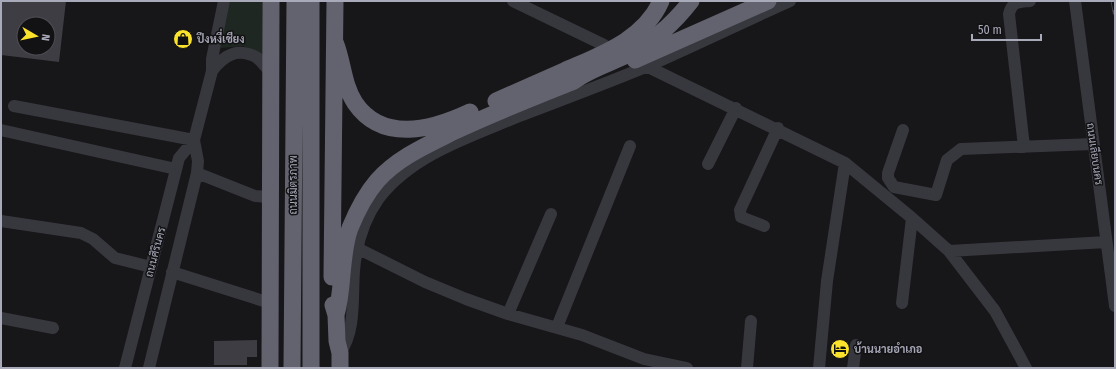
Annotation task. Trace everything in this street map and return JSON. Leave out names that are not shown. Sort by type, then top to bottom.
[{"type":"highway","points":[[270,368],[269,197],[272,1]]},
{"type":"highway","name":"ถนนมิตรภาพ","points":[[292,368],[295,1]]},
{"type":"highway","name":"ถนนมิตรภาพ","points":[[311,1],[311,368]]},
{"type":"highway","points":[[335,1],[332,301],[336,315],[337,341],[340,360]]},
{"type":"highway","points":[[335,42],[339,51],[347,84],[359,107],[380,124],[397,129],[415,130],[454,119],[610,50],[630,37],[648,22],[661,1]]},
{"type":"highway","points":[[336,315],[340,302],[343,260],[349,230],[360,205],[378,181],[397,164],[417,150],[475,122],[574,81],[582,75],[630,54],[662,33],[679,17],[691,1]]},
{"type":"highway","points":[[574,81],[584,82],[768,1]]},
{"type":"highway","points":[[311,116],[334,73]]},
{"type":"street","name":"ถนนศิรินคร","points":[[125,368],[179,158],[194,140],[212,71],[212,59],[224,1]]},
{"type":"street","points":[[512,1],[604,43]]},
{"type":"street","points":[[340,360],[348,343],[357,248],[366,221],[379,199],[395,180],[413,166],[470,136],[646,64],[790,1]]},
{"type":"street","points":[[1024,147],[1009,14],[1010,7],[1013,4],[1030,1]]},
{"type":"street","name":"ถนนเลียบนคร","points":[[1075,1],[1115,306]]},
{"type":"street","name":"ถนนศิรินคร","points":[[212,71],[221,59],[233,53],[245,53],[257,57],[271,73]]},
{"type":"street","points":[[646,64],[845,162],[912,218],[949,252],[995,311],[1026,368]]},
{"type":"street","points":[[14,106],[194,140]]},
{"type":"street","points":[[708,164],[736,108]]},
{"type":"street","points":[[764,226],[741,217],[740,210],[778,128]]},
{"type":"street","points":[[1,130],[176,169]]},
{"type":"street","points":[[903,130],[888,173],[890,184],[894,187],[936,195],[946,160],[956,151],[961,149],[1094,144]]},
{"type":"street","name":"ถนนศิรินคร","points":[[149,368],[197,173],[198,161],[194,140]]},
{"type":"street","points":[[557,328],[630,146]]},
{"type":"street","points":[[819,368],[827,280],[845,162]]},
{"type":"street","points":[[197,173],[255,196],[269,197]]},
{"type":"street","points":[[508,314],[551,214]]},
{"type":"street","points":[[902,302],[912,218]]},
{"type":"street","points":[[1,221],[81,233],[93,239],[115,258],[151,266]]},
{"type":"street","points":[[949,252],[1106,242]]},
{"type":"street","points":[[357,248],[425,282],[508,314],[582,335],[644,359],[687,368]]},
{"type":"street","points":[[172,272],[270,302]]},
{"type":"street","points":[[1,318],[52,328]]},
{"type":"street","points":[[747,368],[751,321]]},
{"type":"street","points":[[853,368],[856,345]]},
{"type":"shaded area","points":[[230,1],[262,1],[263,55],[243,46],[221,48],[220,44]]},
{"type":"building","points":[[1,1],[66,1],[59,62],[1,55]]},
{"type":"building","points":[[257,340],[257,357],[247,357],[247,365],[214,365],[214,341]]},
{"type":"railway","points":[[1113,1],[1115,13]]},
{"type":"place","name":"ปึงหงี่เชียง","points":[[183,39]]},
{"type":"place","name":"บ้านนายอำเภอ","points":[[840,349]]}]
